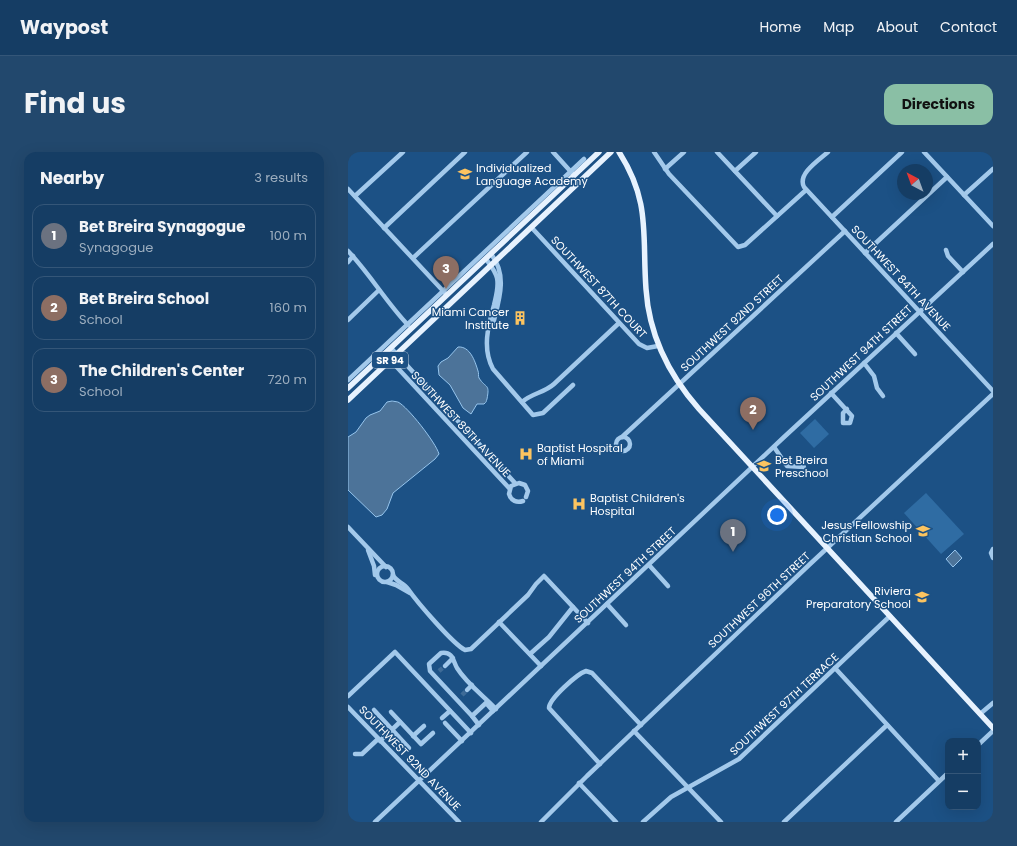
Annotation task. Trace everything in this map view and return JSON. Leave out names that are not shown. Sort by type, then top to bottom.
[{"type":"main road","name":"SR 94","points":[[348,388],[391,348],[409,326],[445,293],[486,259],[572,174],[599,152]]},
{"type":"main road","name":"SR 94","points":[[348,400],[611,152]]},
{"type":"main road","points":[[619,152],[630,172],[640,201],[645,232],[647,301],[658,346],[679,385],[696,406],[993,728]]},
{"type":"main road","points":[[445,293],[453,301]]},
{"type":"street","points":[[355,196],[403,152]]},
{"type":"street","points":[[384,228],[465,152]]},
{"type":"street","points":[[413,258],[527,152]]},
{"type":"street","points":[[554,152],[572,174]]},
{"type":"street","points":[[654,152],[665,170],[735,246],[740,247],[745,245],[806,190],[802,182],[804,175],[828,152]]},
{"type":"street","points":[[665,170],[684,152]]},
{"type":"street","points":[[717,152],[777,216]]},
{"type":"street","points":[[735,171],[756,152]]},
{"type":"street","points":[[832,217],[902,152]]},
{"type":"street","points":[[927,153],[993,226]]},
{"type":"street","points":[[348,189],[445,293],[572,174],[584,159]]},
{"type":"street","points":[[964,195],[993,169]]},
{"type":"street","points":[[866,253],[948,177]]},
{"type":"street","name":"SOUTHWEST 84TH AVENUE","points":[[806,190],[993,390]]},
{"type":"street","name":"SOUTHWEST 87TH COURT","points":[[532,228],[642,346],[650,348],[658,346]]},
{"type":"street","name":"SOUTHWEST 92ND STREET","points":[[622,437],[845,231]]},
{"type":"street","name":"SOUTHWEST 94TH STREET","points":[[375,822],[588,623],[774,446],[993,244]]},
{"type":"street","points":[[946,250],[948,256],[963,272]]},
{"type":"street","points":[[348,251],[370,275],[379,290],[409,326],[348,380]]},
{"type":"street","points":[[490,326],[493,324],[501,291],[500,272],[496,261],[491,254]]},
{"type":"street","points":[[348,262],[353,256]]},
{"type":"street","points":[[486,259],[496,274],[498,286],[487,345],[489,362],[497,375],[533,415],[540,414],[574,384]]},
{"type":"street","points":[[348,320],[379,290]]},
{"type":"street","points":[[522,402],[530,395],[545,391],[554,384],[619,323]]},
{"type":"street","points":[[896,333],[915,354]]},
{"type":"street","name":"SOUTHWEST 89TH AVENUE","points":[[391,348],[515,483]]},
{"type":"street","name":"SOUTHWEST 89TH AVENUE","points":[[386,353],[393,363],[509,488]]},
{"type":"street","points":[[864,363],[874,376],[877,388],[884,396]]},
{"type":"street","points":[[831,394],[847,409]]},
{"type":"street","name":"SOUTHWEST 96TH STREET","points":[[541,822],[579,783],[641,724],[993,394]]},
{"type":"street","points":[[629,439],[622,437],[618,440],[616,445],[618,449],[622,451],[630,448],[631,443],[629,439],[632,429]]},
{"type":"street","points":[[774,446],[787,466],[804,468]]},
{"type":"street","points":[[515,483],[522,483],[527,488],[525,499],[517,502],[512,500],[509,494],[509,488],[515,483]]},
{"type":"street","points":[[348,527],[376,558],[391,570],[395,580],[407,588],[461,648],[467,651],[471,649],[499,622],[544,576],[588,623]]},
{"type":"street","points":[[368,549],[379,579],[396,585],[410,593]]},
{"type":"street","points":[[376,558],[376,573]]},
{"type":"street","points":[[649,564],[668,586]]},
{"type":"street","points":[[376,573],[382,567],[386,567]]},
{"type":"street","points":[[386,582],[391,579],[393,575]]},
{"type":"street","points":[[607,604],[626,625]]},
{"type":"street","points":[[530,654],[550,635],[573,607]]},
{"type":"street","name":"SOUTHWEST 97TH TERRACE","points":[[643,822],[668,799],[739,759],[890,616]]},
{"type":"street","points":[[499,622],[541,666]]},
{"type":"street","points":[[348,696],[395,652],[471,733]]},
{"type":"street","points":[[480,724],[434,676],[428,667],[433,658],[445,652],[453,658],[457,668],[495,710]]},
{"type":"street","points":[[445,666],[453,658]]},
{"type":"street","points":[[835,668],[939,781]]},
{"type":"street","points":[[434,676],[439,671]]},
{"type":"street","points":[[600,764],[552,713],[549,704],[578,675],[588,671],[592,673],[641,724]]},
{"type":"street","points":[[467,690],[472,685]]},
{"type":"street","points":[[457,700],[462,695]]},
{"type":"street","points":[[472,716],[488,702]]},
{"type":"street","points":[[980,714],[993,703]]},
{"type":"street","name":"SOUTHWEST 92ND AVENUE","points":[[348,708],[459,822]]},
{"type":"street","points":[[374,710],[410,748]]},
{"type":"street","points":[[442,718],[450,711]]},
{"type":"street","points":[[391,712],[421,744],[433,733]]},
{"type":"street","points":[[355,754],[362,754],[400,722]]},
{"type":"street","points":[[446,723],[462,741]]},
{"type":"street","points":[[784,822],[887,725]]},
{"type":"street","points":[[413,736],[424,726]]},
{"type":"street","points":[[634,731],[721,822]]},
{"type":"street","points":[[981,742],[993,731]]},
{"type":"street","points":[[896,822],[947,774]]},
{"type":"street","points":[[579,783],[616,822]]},
{"type":"shaded area","points":[[458,347],[462,347],[469,352],[474,359],[479,378],[488,388],[486,402],[484,404],[477,404],[471,414],[463,408],[450,385],[439,375],[438,366]]},
{"type":"shaded area","points":[[392,401],[403,405],[415,418],[433,442],[439,454],[435,459],[393,493],[387,509],[382,515],[376,517],[348,490],[348,437],[356,432],[366,418],[380,411],[387,402]]},
{"type":"shaded area","points":[[815,419],[829,434],[814,448],[800,433]]},
{"type":"shaded area","points":[[926,493],[964,534],[941,554],[904,513]]},
{"type":"shaded area","points":[[955,550],[962,558],[953,567],[946,559]]},
{"type":"tunnel","points":[[439,671],[445,666]]},
{"type":"tunnel","points":[[462,695],[467,690]]},
{"type":"place","name":"Individualized Language Academy","points":[[465,174]]},
{"type":"place","name":"The Children's Center","points":[[446,289]]},
{"type":"place","name":"Miami Cancer Institute","points":[[520,318]]},
{"type":"place","name":"Bet Breira School","points":[[753,430]]},
{"type":"place","name":"Baptist Hospital of Miami","points":[[526,454]]},
{"type":"place","name":"Bet Breira Preschool","points":[[764,466]]},
{"type":"place","name":"Baptist Children's Hospital","points":[[579,504]]},
{"type":"place","name":"Jesus Fellowship Christian School","points":[[923,531]]},
{"type":"place","name":"Bet Breira Synagogue","points":[[733,552]]},
{"type":"place","name":"Riviera Preparatory School","points":[[922,597]]}]
